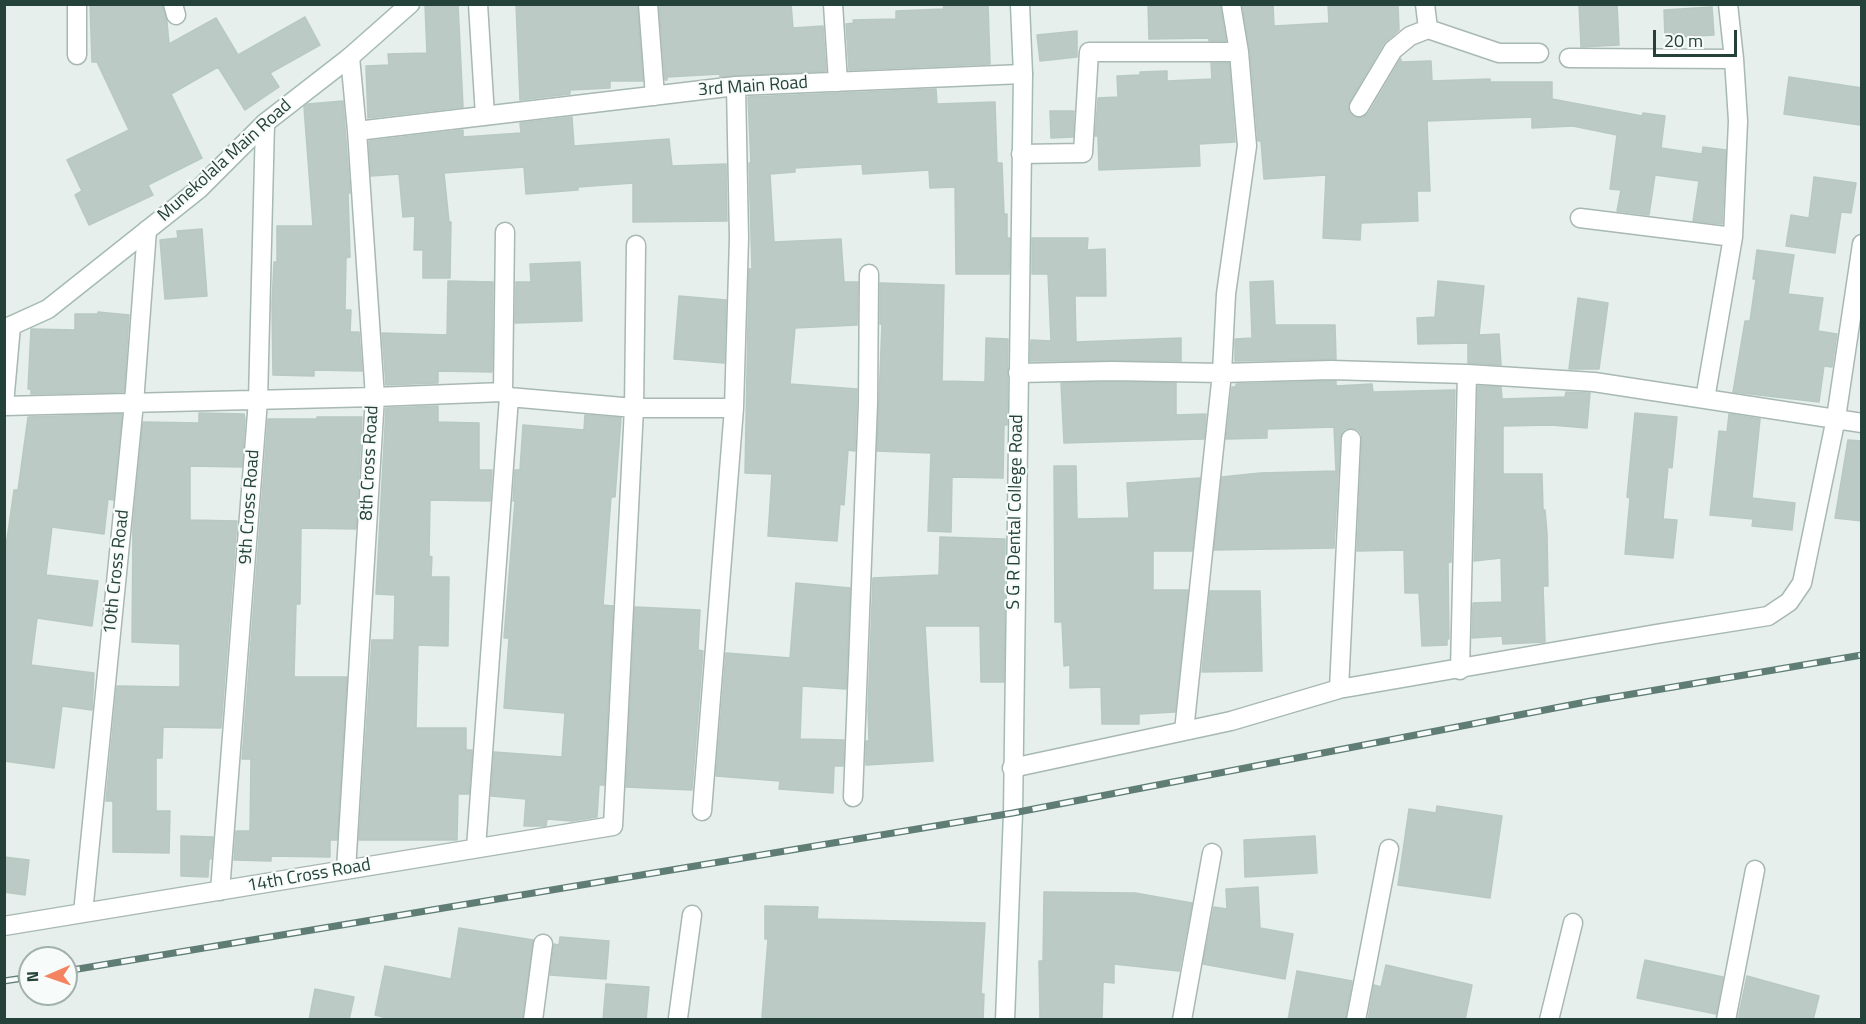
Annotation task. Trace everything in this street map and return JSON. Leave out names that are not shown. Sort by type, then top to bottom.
[{"type":"street","points":[[77,4],[77,55]]},
{"type":"street","name":"Munekolala Main Road","points":[[8,327],[48,309],[199,189],[265,123],[350,57],[410,4]]},
{"type":"street","points":[[478,4],[485,116]]},
{"type":"street","points":[[648,4],[655,96]]},
{"type":"street","points":[[833,4],[838,82]]},
{"type":"street","name":"S G R Dental College Road","points":[[1005,1020],[1013,813],[1023,74],[1020,4]]},
{"type":"street","points":[[1184,731],[1222,373],[1226,294],[1247,146],[1239,52],[1231,4]]},
{"type":"street","points":[[1425,4],[1428,29]]},
{"type":"street","points":[[1705,399],[1733,237],[1738,121],[1728,4]]},
{"type":"street","points":[[1359,107],[1393,50],[1410,36],[1428,29],[1499,53],[1539,53]]},
{"type":"street","points":[[1022,154],[1083,153],[1089,52],[1239,52]]},
{"type":"street","name":"8th Cross Road","points":[[346,870],[375,397],[350,57]]},
{"type":"street","points":[[1569,58],[1734,59]]},
{"type":"street","name":"3rd Main Road","points":[[357,131],[736,86],[1023,74]]},
{"type":"street","points":[[702,811],[734,408],[739,238],[736,86]]},
{"type":"street","name":"9th Cross Road","points":[[219,891],[258,400],[265,123]]},
{"type":"street","points":[[1580,218],[1733,237]]},
{"type":"street","name":"10th Cross Road","points":[[83,913],[134,403],[147,230]]},
{"type":"street","points":[[476,848],[506,394],[505,232]]},
{"type":"street","points":[[1012,768],[1231,721],[1339,689],[1656,633],[1768,616],[1789,602],[1802,583],[1836,418],[1862,244]]},
{"type":"street","points":[[634,408],[636,245]]},
{"type":"street","points":[[853,797],[868,403],[869,274]]},
{"type":"street","points":[[8,327],[4,405],[506,394],[634,408],[734,408]]},
{"type":"street","points":[[1018,373],[1112,371],[1222,373],[1331,370],[1467,374],[1594,382],[1862,423]]},
{"type":"street","points":[[1460,669],[1467,374]]},
{"type":"street","name":"14th Cross Road","points":[[4,926],[613,826],[634,408]]},
{"type":"street","points":[[1339,689],[1351,439]]},
{"type":"street","points":[[1356,1020],[1389,849]]},
{"type":"street","points":[[1182,1020],[1212,854]]},
{"type":"street","points":[[1726,1020],[1755,870]]},
{"type":"street","points":[[680,1019],[692,915]]},
{"type":"street","points":[[1549,1020],[1573,923]]},
{"type":"street","points":[[532,1020],[543,944]]},
{"type":"building","points":[[90,4],[162,4],[167,22],[169,44],[216,18],[238,55],[305,17],[320,45],[270,73],[279,87],[245,110],[218,67],[171,94],[202,158],[148,185],[153,195],[89,225],[75,195],[82,191],[67,160],[129,130],[97,62],[92,62]]},
{"type":"building","points":[[425,4],[458,4],[463,107],[368,118],[366,66],[389,65],[388,54],[427,53]]},
{"type":"building","points":[[516,4],[637,4],[643,81],[610,81],[610,88],[570,90],[570,94],[520,100]]},
{"type":"building","points":[[659,4],[791,4],[793,28],[823,26],[826,71],[720,77],[720,74],[667,77],[665,80]]},
{"type":"building","points":[[943,4],[988,4],[990,64],[849,70],[846,24],[854,23],[853,20],[896,19],[896,11],[944,9]]},
{"type":"building","points":[[1148,4],[1220,4],[1226,41],[1209,41],[1209,38],[1149,39]]},
{"type":"building","points":[[1242,4],[1273,4],[1274,26],[1329,23],[1328,4],[1398,4],[1399,30],[1383,44],[1349,102],[1349,112],[1358,118],[1369,113],[1401,59],[1401,62],[1431,61],[1432,81],[1490,79],[1490,82],[1552,82],[1552,99],[1642,116],[1643,113],[1665,116],[1661,148],[1702,154],[1703,147],[1726,150],[1722,224],[1693,221],[1699,181],[1655,175],[1649,215],[1617,211],[1621,190],[1610,189],[1617,135],[1573,126],[1532,128],[1532,117],[1427,121],[1430,191],[1417,191],[1418,221],[1361,223],[1360,240],[1323,238],[1326,175],[1264,179],[1261,141],[1258,141],[1250,51]]},
{"type":"building","points":[[1579,4],[1617,4],[1619,45],[1581,47]]},
{"type":"building","points":[[1712,7],[1714,35],[1665,38],[1664,10]]},
{"type":"building","points":[[1077,31],[1077,57],[1040,61],[1037,35]]},
{"type":"building","points":[[1211,63],[1229,63],[1235,142],[1199,144],[1200,166],[1099,170],[1098,136],[1095,136],[1098,98],[1118,97],[1117,76],[1167,71],[1167,81],[1212,79]]},
{"type":"building","points":[[1789,77],[1862,88],[1860,125],[1784,114]]},
{"type":"building","points":[[936,89],[937,104],[995,102],[997,163],[1002,163],[1004,214],[1007,214],[1007,238],[1010,238],[1009,274],[956,274],[955,187],[930,188],[929,170],[863,174],[862,164],[795,168],[795,172],[770,174],[774,242],[841,239],[844,282],[858,282],[857,325],[795,328],[790,384],[857,389],[855,451],[848,450],[844,505],[840,504],[837,541],[768,536],[772,474],[745,473],[749,269],[752,269],[748,97]]},
{"type":"building","points":[[343,101],[350,193],[348,193],[350,257],[346,258],[345,310],[351,310],[350,332],[359,332],[362,371],[314,370],[314,376],[273,375],[272,304],[274,262],[277,262],[277,226],[313,226],[304,107],[308,104]]},
{"type":"building","points":[[1050,111],[1074,111],[1073,137],[1051,138]]},
{"type":"building","points":[[572,117],[574,146],[669,139],[672,166],[726,164],[727,221],[633,222],[633,183],[526,194],[524,167],[444,173],[449,222],[451,222],[450,278],[423,278],[423,250],[414,250],[415,216],[403,217],[399,174],[371,176],[369,141],[463,130],[463,137],[521,133],[520,123]]},
{"type":"building","points":[[1814,177],[1856,183],[1851,213],[1841,212],[1835,253],[1786,246],[1791,215],[1809,218]]},
{"type":"building","points":[[202,229],[207,296],[165,299],[160,240],[178,238],[177,231]]},
{"type":"building","points":[[1032,238],[1088,238],[1087,250],[1105,249],[1106,296],[1075,296],[1076,342],[1181,338],[1181,361],[1030,361],[1031,340],[1051,341],[1048,274],[1032,274]]},
{"type":"building","points":[[1757,250],[1794,255],[1788,294],[1823,298],[1818,331],[1837,334],[1832,367],[1824,366],[1819,402],[1733,392],[1745,321],[1750,321],[1756,279],[1753,279]]},
{"type":"building","points":[[580,262],[582,321],[515,323],[516,282],[531,282],[530,264]]},
{"type":"building","points":[[448,281],[493,282],[492,372],[438,371],[438,383],[386,385],[382,333],[447,335]]},
{"type":"building","points":[[1273,281],[1275,325],[1335,325],[1336,359],[1235,361],[1235,339],[1252,338],[1250,282]]},
{"type":"building","points":[[1438,281],[1484,286],[1479,335],[1499,334],[1501,365],[1468,363],[1468,343],[1418,344],[1417,318],[1435,317]]},
{"type":"building","points":[[880,283],[944,285],[942,381],[985,382],[986,338],[1008,339],[1007,425],[1004,425],[1003,478],[952,477],[951,532],[928,531],[931,453],[877,451],[882,324],[880,324]]},
{"type":"building","points":[[679,296],[726,300],[724,363],[674,359]]},
{"type":"building","points":[[1578,298],[1608,303],[1599,369],[1569,369]]},
{"type":"building","points":[[98,312],[129,315],[124,392],[31,394],[31,389],[28,389],[31,329],[75,330],[75,314],[98,314]]},
{"type":"building","points":[[1336,381],[1336,386],[1372,384],[1373,392],[1455,390],[1451,562],[1448,563],[1449,639],[1447,639],[1447,645],[1422,646],[1419,593],[1405,593],[1404,550],[1357,551],[1362,440],[1361,433],[1357,429],[1345,429],[1340,438],[1334,548],[1214,550],[1222,477],[1260,473],[1336,471],[1334,427],[1267,429],[1267,438],[1226,439],[1232,387],[1236,387],[1236,384]]},
{"type":"building","points":[[1061,383],[1176,383],[1176,415],[1206,414],[1204,439],[1064,443]]},
{"type":"building","points":[[1478,386],[1501,387],[1502,399],[1565,397],[1566,392],[1590,393],[1587,428],[1551,425],[1503,426],[1503,474],[1542,474],[1543,510],[1545,510],[1547,533],[1548,586],[1543,586],[1545,642],[1503,644],[1502,636],[1472,638],[1473,603],[1502,602],[1501,558],[1474,561]]},
{"type":"building","points":[[438,406],[438,422],[479,423],[479,470],[492,470],[490,501],[430,500],[431,577],[449,577],[448,646],[418,645],[416,728],[466,728],[466,750],[472,750],[469,794],[458,794],[457,840],[359,840],[372,640],[394,640],[395,595],[376,594],[386,408]]},
{"type":"building","points":[[199,413],[244,414],[245,419],[242,467],[190,466],[190,520],[237,521],[221,728],[163,727],[162,758],[156,758],[156,811],[170,811],[169,853],[113,852],[113,801],[106,801],[117,686],[180,687],[180,644],[132,642],[133,527],[143,422],[199,423]]},
{"type":"building","points":[[1635,413],[1677,417],[1672,468],[1668,467],[1663,519],[1677,520],[1673,558],[1625,554],[1630,498],[1627,497]]},
{"type":"building","points":[[122,414],[113,500],[108,499],[104,534],[52,527],[46,575],[98,581],[92,626],[37,618],[31,665],[94,673],[92,710],[62,706],[54,768],[4,761],[4,560],[14,490],[18,490],[28,417]]},
{"type":"building","points":[[1729,414],[1760,419],[1752,498],[1795,503],[1792,530],[1752,526],[1753,519],[1710,515],[1719,431],[1727,432]]},
{"type":"building","points":[[585,415],[621,418],[615,497],[611,497],[603,605],[613,606],[604,785],[599,785],[597,817],[572,821],[547,819],[546,826],[524,826],[526,799],[491,796],[494,752],[562,757],[565,713],[504,708],[509,638],[504,638],[515,501],[513,501],[515,470],[520,470],[523,425],[584,430]]},
{"type":"building","points":[[317,417],[362,417],[356,529],[301,528],[300,604],[296,604],[294,677],[347,677],[337,840],[330,840],[330,857],[271,856],[271,861],[234,860],[236,831],[250,831],[251,759],[242,759],[268,419],[317,419]]},
{"type":"building","points":[[1848,440],[1862,441],[1862,521],[1835,518]]},
{"type":"building","points":[[1054,466],[1076,466],[1077,519],[1129,518],[1127,483],[1200,478],[1192,551],[1153,551],[1153,590],[1188,590],[1175,712],[1139,714],[1139,724],[1102,724],[1101,687],[1070,688],[1070,665],[1064,666],[1062,622],[1055,622]]},
{"type":"building","points":[[940,537],[1005,539],[1004,682],[981,682],[980,626],[925,626],[933,761],[866,765],[866,741],[869,741],[873,578],[939,575]]},
{"type":"building","points":[[796,583],[850,588],[846,689],[802,686],[800,739],[844,740],[843,766],[834,766],[833,793],[779,789],[780,781],[716,776],[726,653],[790,658]]},
{"type":"building","points":[[1210,591],[1260,591],[1262,671],[1202,672]]},
{"type":"building","points":[[635,607],[700,610],[698,650],[703,651],[692,790],[626,787]]},
{"type":"building","points":[[1437,806],[1502,816],[1490,898],[1398,885],[1409,809],[1436,813]]},
{"type":"building","points":[[181,836],[213,837],[208,877],[181,876]]},
{"type":"building","points":[[1315,836],[1317,873],[1245,877],[1244,840]]},
{"type":"building","points":[[4,857],[29,860],[25,895],[4,892]]},
{"type":"building","points":[[1258,887],[1260,928],[1293,934],[1285,979],[1203,964],[1214,907],[1227,909],[1226,889]]},
{"type":"building","points":[[1044,892],[1135,893],[1192,903],[1179,971],[1114,964],[1114,983],[1103,982],[1102,1020],[1040,1020],[1039,961],[1043,961]]},
{"type":"building","points":[[765,906],[818,907],[817,919],[985,923],[981,994],[984,994],[983,1020],[839,1020],[807,1017],[807,1020],[799,1020],[762,1017],[768,939],[765,939]]},
{"type":"building","points":[[459,928],[533,940],[522,1020],[395,1020],[375,1015],[385,966],[451,979]]},
{"type":"building","points":[[560,937],[609,941],[606,979],[550,975],[554,944],[559,945]]},
{"type":"building","points":[[1645,960],[1723,977],[1716,1014],[1637,998]]},
{"type":"building","points":[[1386,965],[1472,985],[1465,1020],[1368,1020],[1374,985],[1381,987]]},
{"type":"building","points":[[1297,971],[1352,981],[1345,1020],[1288,1020]]},
{"type":"building","points":[[1747,976],[1819,996],[1813,1020],[1738,1019]]},
{"type":"building","points":[[606,984],[649,987],[646,1020],[603,1020]]},
{"type":"building","points":[[315,989],[354,997],[349,1020],[309,1020]]},
{"type":"railway","points":[[78,969],[1013,813],[1591,701],[1862,655]]},
{"type":"railway","points":[[4,981],[18,979]]}]
